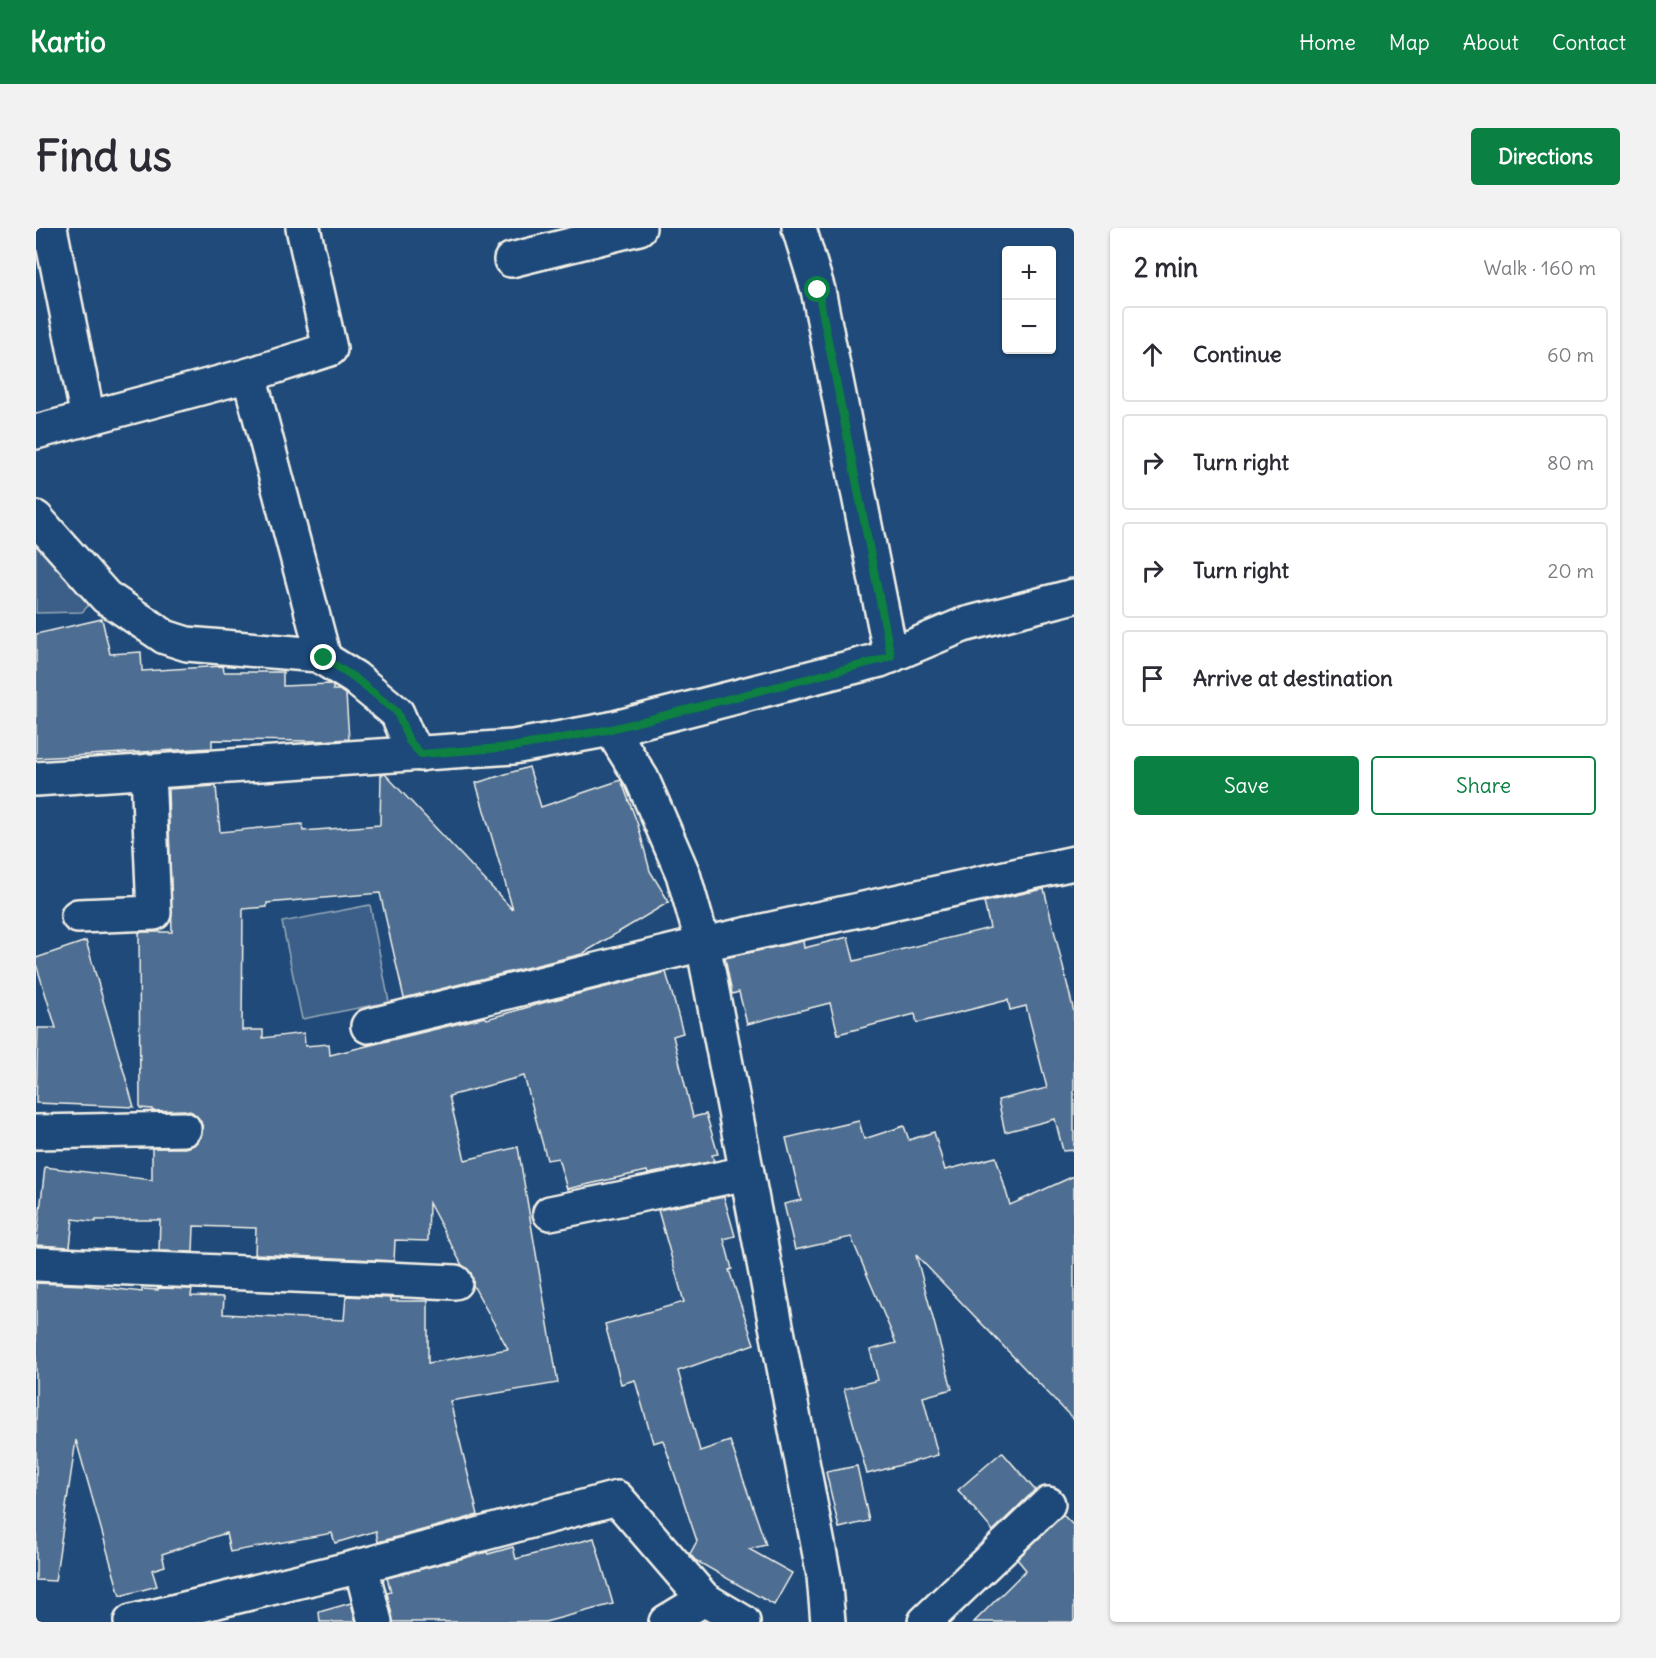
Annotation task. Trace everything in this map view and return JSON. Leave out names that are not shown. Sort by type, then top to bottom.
[{"type":"street","points":[[50,228],[88,418]]},
{"type":"street","points":[[36,432],[249,375],[330,349],[303,228]]},
{"type":"street","points":[[511,260],[639,228]]},
{"type":"street","points":[[799,228],[818,290],[891,656]]},
{"type":"street","points":[[249,375],[324,658]]},
{"type":"street","points":[[36,518],[106,597],[165,637],[187,644],[318,655],[355,678],[397,712],[409,741],[421,754]]},
{"type":"street","points":[[36,779],[513,747],[611,729],[880,660],[963,625],[1074,596]]},
{"type":"street","points":[[611,729],[642,779],[678,863],[703,944],[824,1576],[828,1622]]},
{"type":"street","points":[[78,916],[154,913],[148,771]]},
{"type":"street","points":[[368,1026],[703,944],[1074,863]]},
{"type":"street","points":[[36,1132],[184,1129]]},
{"type":"street","points":[[550,1213],[747,1173]]},
{"type":"street","points":[[36,1264],[455,1282]]},
{"type":"street","points":[[131,1622],[361,1566],[617,1498],[704,1599],[743,1622]]},
{"type":"street","points":[[925,1622],[1048,1504]]},
{"type":"street","points":[[361,1566],[375,1622]]},
{"type":"street","points":[[666,1622],[704,1599]]},
{"type":"shaded area","points":[[36,541],[93,601],[82,612],[36,613]]},
{"type":"shaded area","points":[[370,905],[389,1002],[302,1019],[282,922]]},
{"type":"building","points":[[102,619],[110,654],[141,652],[142,671],[223,666],[224,672],[283,672],[283,686],[329,684],[333,686],[333,690],[339,690],[346,695],[349,739],[212,740],[212,748],[36,758],[36,634]]},
{"type":"building","points":[[529,767],[541,807],[621,780],[638,825],[650,871],[669,902],[582,954],[404,998],[380,893],[267,903],[267,907],[243,909],[242,1030],[263,1030],[263,1038],[304,1033],[305,1046],[329,1044],[330,1055],[485,1017],[487,1019],[666,972],[683,1033],[673,1036],[693,1117],[706,1114],[718,1154],[712,1155],[714,1161],[648,1174],[647,1171],[567,1189],[558,1158],[547,1160],[524,1076],[449,1096],[465,1160],[518,1147],[558,1383],[450,1401],[478,1515],[378,1542],[376,1531],[335,1543],[332,1533],[230,1552],[226,1533],[162,1554],[165,1566],[152,1570],[157,1586],[120,1596],[76,1440],[55,1581],[36,1580],[36,1283],[84,1285],[142,1292],[142,1289],[158,1290],[158,1288],[192,1289],[191,1296],[224,1297],[223,1314],[344,1320],[346,1296],[391,1298],[391,1301],[428,1301],[428,1363],[508,1349],[473,1285],[471,1273],[462,1265],[429,1203],[428,1241],[395,1240],[394,1261],[255,1254],[256,1228],[194,1226],[193,1252],[159,1251],[160,1220],[96,1220],[96,1222],[73,1219],[70,1247],[36,1245],[45,1167],[152,1180],[152,1148],[185,1148],[194,1145],[201,1137],[203,1128],[200,1120],[192,1112],[152,1111],[152,1109],[140,1108],[139,932],[172,932],[168,789],[216,786],[220,832],[302,824],[303,831],[380,825],[381,775],[385,774],[513,910],[476,783]]},
{"type":"building","points":[[1044,889],[1074,1012],[1074,1150],[1063,1151],[1055,1119],[1005,1132],[998,1100],[1047,1088],[1026,1006],[1010,1010],[1008,1000],[917,1023],[915,1014],[838,1034],[830,1003],[747,1024],[739,992],[732,994],[725,958],[803,941],[804,948],[848,937],[854,961],[990,928],[984,902]]},
{"type":"building","points":[[86,941],[134,1107],[36,1103],[38,1028],[56,1028],[36,958]]},
{"type":"building","points":[[859,1121],[864,1139],[904,1126],[909,1140],[934,1132],[945,1170],[996,1157],[1010,1205],[1074,1176],[1074,1420],[916,1255],[952,1389],[923,1397],[938,1455],[867,1474],[844,1389],[878,1380],[870,1350],[896,1343],[851,1237],[795,1250],[784,1204],[801,1200],[786,1138]]},
{"type":"building","points":[[724,1197],[735,1236],[724,1239],[732,1269],[729,1270],[754,1344],[678,1371],[700,1451],[730,1441],[766,1545],[749,1549],[792,1573],[774,1605],[695,1560],[690,1554],[697,1541],[663,1440],[653,1443],[635,1380],[621,1384],[605,1324],[684,1302],[658,1210]]},
{"type":"building","points":[[1002,1452],[1035,1490],[993,1531],[958,1490]]},
{"type":"building","points":[[857,1466],[869,1521],[839,1528],[826,1472]]},
{"type":"building","points":[[1063,1515],[1074,1526],[1074,1622],[974,1622],[1026,1570],[1017,1559]]},
{"type":"building","points":[[594,1538],[613,1604],[545,1622],[393,1622],[387,1593],[391,1592],[387,1578],[487,1552],[488,1554],[513,1547],[516,1559]]},
{"type":"building","points":[[351,1603],[356,1622],[320,1622],[319,1612]]},
{"type":"route","points":[[324,658],[355,678],[397,712],[409,741],[421,754],[513,747],[611,729],[891,656],[818,290]]}]
